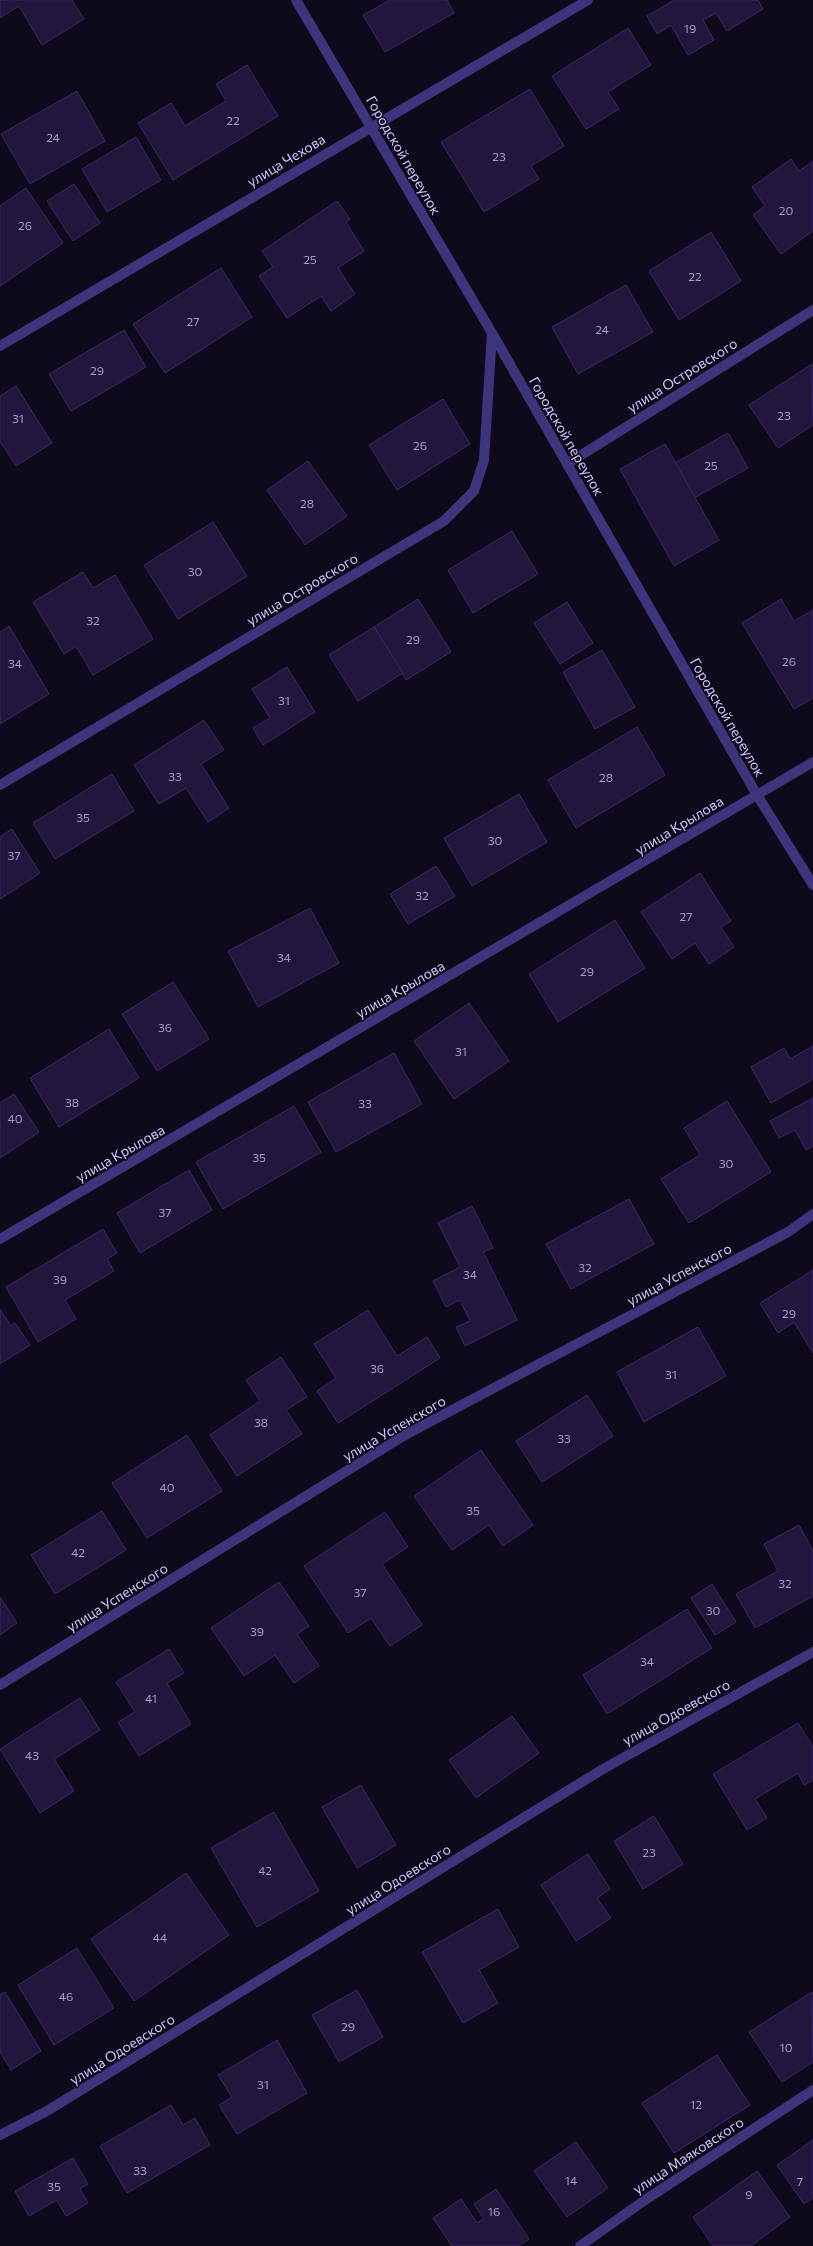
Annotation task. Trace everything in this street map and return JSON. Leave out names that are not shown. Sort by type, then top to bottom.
[{"type":"street","name":"Городской переулок","points":[[296,0],[492,333],[757,795],[813,886]]},
{"type":"street","name":"улица Чехова","points":[[0,346],[588,0]]},
{"type":"street","name":"улица Островского","points":[[566,464],[813,310]]},
{"type":"street","name":"улица Островского","points":[[0,785],[444,521],[474,491],[484,460],[492,333]]},
{"type":"street","name":"улица Крылова","points":[[0,1239],[813,762]]},
{"type":"street","name":"улица Успенского","points":[[0,1685],[405,1435],[788,1232],[813,1214]]},
{"type":"street","name":"улица Одоевского","points":[[0,2135],[47,2112],[603,1769],[813,1652]]},
{"type":"street","name":"улица Маяковского","points":[[580,2246],[645,2200],[813,2090]]},
{"type":"building","points":[[0,0],[72,0],[84,19],[42,45],[19,6],[0,18]]},
{"type":"building","points":[[390,0],[447,0],[454,13],[385,52],[363,15]]},
{"type":"building","points":[[674,0],[758,0],[763,9],[727,31],[716,13],[703,20],[714,40],[688,55],[671,25],[657,34],[647,16]]},
{"type":"building","points":[[628,28],[651,65],[608,92],[619,109],[586,129],[552,76]]},
{"type":"building","points":[[247,65],[278,116],[173,180],[138,123],[171,103],[185,126],[226,101],[216,84]]},
{"type":"building","points":[[530,89],[564,146],[531,166],[539,179],[484,212],[441,142]]},
{"type":"building","points":[[77,91],[105,141],[30,184],[1,134]]},
{"type":"building","points":[[136,137],[161,180],[107,212],[82,169]]},
{"type":"building","points":[[791,159],[799,171],[813,161],[813,231],[781,254],[753,215],[765,206],[752,187]]},
{"type":"building","points":[[74,184],[100,223],[73,241],[47,201]]},
{"type":"building","points":[[26,188],[63,243],[0,286],[0,206]]},
{"type":"building","points":[[337,201],[350,219],[346,222],[364,251],[338,268],[355,294],[331,311],[321,296],[287,318],[259,276],[273,267],[262,251]]},
{"type":"building","points":[[711,232],[741,281],[679,320],[649,271]]},
{"type":"building","points":[[221,268],[252,317],[165,373],[133,324]]},
{"type":"building","points":[[626,285],[653,332],[578,374],[552,327]]},
{"type":"building","points":[[124,330],[146,367],[71,411],[49,374]]},
{"type":"building","points":[[812,364],[813,425],[778,448],[749,405]]},
{"type":"building","points":[[16,386],[52,443],[16,466],[0,441],[0,396]]},
{"type":"building","points":[[443,399],[470,444],[397,490],[369,445]]},
{"type":"building","points":[[728,433],[748,468],[694,498],[675,463]]},
{"type":"building","points":[[665,444],[719,540],[674,566],[620,469]]},
{"type":"building","points":[[308,461],[347,516],[305,545],[267,490]]},
{"type":"building","points":[[213,522],[247,576],[178,619],[144,565]]},
{"type":"building","points":[[512,531],[538,574],[473,613],[448,570]]},
{"type":"building","points":[[83,572],[93,588],[115,575],[153,639],[93,675],[76,646],[64,654],[33,602]]},
{"type":"building","points":[[418,599],[451,652],[406,680],[374,627]]},
{"type":"building","points":[[781,599],[794,621],[813,610],[813,698],[794,709],[742,623]]},
{"type":"building","points":[[567,602],[593,643],[560,664],[534,623]]},
{"type":"building","points":[[9,626],[49,694],[0,724],[0,632]]},
{"type":"building","points":[[374,627],[403,673],[358,701],[329,655]]},
{"type":"building","points":[[602,650],[635,707],[595,729],[563,672]]},
{"type":"building","points":[[287,667],[315,712],[263,745],[253,728],[270,718],[252,689]]},
{"type":"building","points":[[204,720],[224,750],[201,764],[229,808],[208,822],[186,788],[159,804],[134,765]]},
{"type":"building","points":[[637,727],[665,775],[576,828],[548,780]]},
{"type":"building","points":[[112,774],[134,811],[55,859],[33,823]]},
{"type":"building","points":[[519,794],[547,842],[472,886],[444,838]]},
{"type":"building","points":[[12,829],[40,873],[0,899],[0,837]]},
{"type":"building","points":[[436,866],[455,896],[408,924],[390,894]]},
{"type":"building","points":[[700,873],[731,921],[721,927],[734,947],[709,964],[695,943],[672,959],[641,912]]},
{"type":"building","points":[[310,908],[339,963],[258,1007],[228,951]]},
{"type":"building","points":[[615,920],[645,968],[558,1022],[529,974]]},
{"type":"building","points":[[173,982],[209,1039],[157,1071],[122,1014]]},
{"type":"building","points":[[469,1003],[509,1061],[454,1099],[414,1041]]},
{"type":"building","points":[[109,1029],[139,1078],[59,1127],[30,1078]]},
{"type":"building","points":[[813,1046],[813,1079],[771,1103],[751,1067],[784,1048],[790,1059]]},
{"type":"building","points":[[394,1053],[422,1104],[336,1152],[308,1102]]},
{"type":"building","points":[[14,1094],[39,1132],[0,1158],[0,1103]]},
{"type":"building","points":[[813,1098],[813,1146],[806,1150],[795,1130],[779,1138],[770,1121]]},
{"type":"building","points":[[727,1101],[771,1172],[689,1223],[661,1179],[700,1155],[684,1128]]},
{"type":"building","points":[[294,1106],[321,1152],[223,1209],[196,1162]]},
{"type":"building","points":[[189,1170],[212,1210],[140,1253],[117,1213]]},
{"type":"building","points":[[629,1199],[654,1244],[571,1289],[546,1244]]},
{"type":"building","points":[[472,1206],[493,1248],[483,1252],[517,1320],[465,1346],[456,1327],[470,1321],[460,1300],[446,1307],[433,1281],[460,1267],[438,1223]]},
{"type":"building","points":[[103,1229],[117,1253],[107,1259],[114,1271],[65,1300],[76,1319],[38,1342],[6,1287]]},
{"type":"building","points":[[813,1270],[813,1353],[794,1322],[778,1333],[760,1303]]},
{"type":"building","points":[[0,1309],[11,1326],[15,1323],[30,1345],[0,1364]]},
{"type":"building","points":[[368,1310],[397,1356],[427,1337],[440,1358],[338,1423],[317,1391],[336,1378],[314,1344]]},
{"type":"building","points":[[698,1327],[726,1376],[644,1422],[617,1372]]},
{"type":"building","points":[[281,1357],[307,1397],[286,1410],[302,1434],[237,1476],[210,1435],[260,1401],[246,1380]]},
{"type":"building","points":[[587,1395],[613,1436],[542,1482],[516,1441]]},
{"type":"building","points":[[187,1435],[222,1491],[147,1538],[112,1483]]},
{"type":"building","points":[[481,1450],[533,1525],[503,1546],[489,1525],[452,1550],[414,1496]]},
{"type":"building","points":[[102,1511],[126,1550],[55,1594],[31,1555]]},
{"type":"building","points":[[385,1512],[408,1547],[382,1564],[422,1625],[390,1646],[371,1618],[348,1633],[304,1566]]},
{"type":"building","points":[[799,1525],[813,1551],[813,1596],[755,1628],[736,1594],[778,1571],[764,1544]]},
{"type":"building","points":[[279,1582],[309,1626],[297,1634],[319,1666],[294,1683],[275,1655],[244,1676],[211,1628]]},
{"type":"building","points":[[712,1584],[736,1622],[715,1635],[691,1598]]},
{"type":"building","points":[[0,1597],[17,1623],[0,1635]]},
{"type":"building","points":[[687,1609],[712,1648],[607,1714],[583,1675]]},
{"type":"building","points":[[169,1649],[184,1673],[167,1683],[191,1724],[139,1756],[118,1722],[135,1712],[116,1682]]},
{"type":"building","points":[[80,1698],[100,1730],[54,1759],[74,1791],[40,1813],[0,1749]]},
{"type":"building","points":[[512,1716],[539,1753],[476,1798],[449,1760]]},
{"type":"building","points":[[798,1723],[813,1747],[813,1780],[804,1785],[798,1773],[755,1799],[767,1818],[747,1830],[713,1774]]},
{"type":"building","points":[[361,1785],[396,1845],[357,1868],[322,1807]]},
{"type":"building","points":[[274,1812],[319,1891],[257,1927],[211,1848]]},
{"type":"building","points":[[654,1816],[683,1864],[643,1889],[614,1841]]},
{"type":"building","points":[[588,1854],[610,1889],[597,1898],[611,1918],[576,1941],[541,1885]]},
{"type":"building","points":[[186,1873],[229,1935],[134,2001],[91,1939]]},
{"type":"building","points":[[498,1909],[519,1947],[479,1970],[498,2003],[463,2023],[422,1952]]},
{"type":"building","points":[[77,1948],[114,2008],[54,2045],[18,1985]]},
{"type":"building","points":[[357,1990],[383,2037],[339,2062],[312,2015]]},
{"type":"building","points":[[5,1992],[41,2051],[11,2070],[0,2052],[0,1995]]},
{"type":"building","points":[[812,1992],[813,2062],[782,2082],[749,2032]]},
{"type":"building","points":[[277,2040],[307,2093],[237,2134],[219,2105],[232,2097],[218,2075]]},
{"type":"building","points":[[717,2055],[750,2105],[674,2153],[642,2103]]},
{"type":"building","points":[[171,2105],[183,2125],[195,2118],[210,2145],[127,2193],[100,2146]]},
{"type":"building","points":[[813,2140],[813,2198],[804,2204],[777,2165]]},
{"type":"building","points":[[576,2142],[608,2188],[567,2217],[534,2171]]},
{"type":"building","points":[[73,2158],[88,2184],[80,2189],[88,2203],[66,2216],[57,2200],[29,2216],[15,2191]]},
{"type":"building","points":[[757,2171],[790,2217],[751,2246],[713,2246],[693,2217]]},
{"type":"building","points":[[496,2189],[529,2239],[518,2246],[452,2246],[433,2218],[461,2199],[477,2223],[484,2219],[474,2204]]}]
